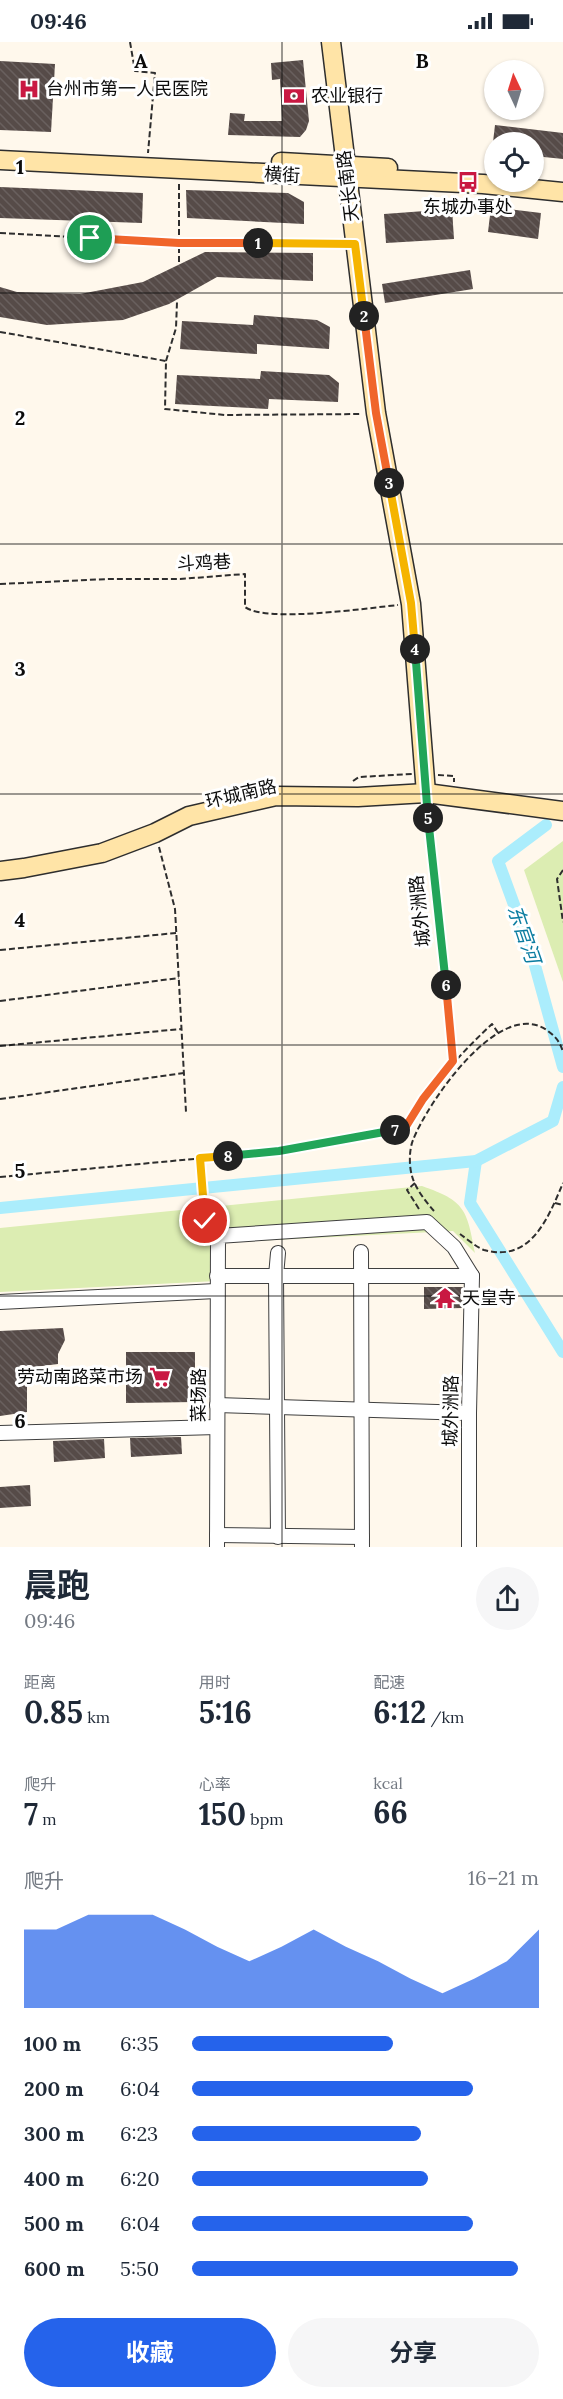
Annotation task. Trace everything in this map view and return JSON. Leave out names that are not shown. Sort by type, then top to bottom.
[{"type":"street","name":"天长南路","points":[[331,42],[376,413],[411,603],[426,788]]},
{"type":"street","name":"横街","points":[[0,148],[148,156],[563,192]]},
{"type":"street","name":"横街","points":[[0,160],[179,169],[484,175]]},
{"type":"street","points":[[544,179],[563,181]]},
{"type":"street","name":"环城南路","points":[[0,860],[32,856],[99,841],[153,824],[188,806],[276,784],[426,788],[454,785],[563,799]]},
{"type":"street","points":[[0,871],[102,853],[155,833],[189,816],[276,796],[358,797],[426,788],[563,811]]},
{"type":"street","points":[[433,1219],[472,1276]]},
{"type":"street","name":"菜场路","points":[[217,1541],[216,1291],[218,1236],[433,1219]]},
{"type":"street","points":[[217,1541],[278,1537],[362,1542],[360,1409],[363,1276],[361,1252]]},
{"type":"street","points":[[278,1253],[276,1276],[279,1407],[278,1537]]},
{"type":"street","points":[[217,1276],[472,1276]]},
{"type":"street","name":"城外洲路","points":[[469,1547],[472,1276]]},
{"type":"street","points":[[0,1302],[216,1291]]},
{"type":"street","points":[[217,1405],[469,1413]]},
{"type":"street","points":[[0,1432],[217,1427]]},
{"type":"path","points":[[130,42],[135,71],[155,73],[148,156]]},
{"type":"path","points":[[179,169],[179,262]]},
{"type":"path","points":[[0,233],[179,243],[355,244]]},
{"type":"path","points":[[177,302],[176,328],[166,361],[165,409],[235,416],[376,413]]},
{"type":"path","points":[[0,332],[166,361]]},
{"type":"path","name":"斗鸡巷","points":[[0,584],[108,579],[180,579],[245,574],[245,607],[252,612],[297,614],[411,603]]},
{"type":"path","name":"城外洲路","points":[[426,788],[453,1061]]},
{"type":"path","points":[[155,833],[175,909],[186,1112]]},
{"type":"path","points":[[563,870],[556,879],[563,922]]},
{"type":"path","points":[[0,950],[176,933]]},
{"type":"path","points":[[0,1001],[178,978]]},
{"type":"path","points":[[0,1177],[279,1151],[405,1128],[423,1099],[453,1061],[492,1024],[500,1034]]},
{"type":"path","points":[[433,1219],[412,1178],[410,1156],[412,1142],[433,1101],[482,1044],[515,1024],[533,1024],[545,1029],[559,1041],[563,1052]]},
{"type":"path","points":[[0,1047],[181,1029]]},
{"type":"path","points":[[0,1099],[183,1073]]},
{"type":"path","points":[[200,1158],[205,1221]]},
{"type":"path","points":[[415,1183],[407,1190],[433,1219]]},
{"type":"path","points":[[453,1230],[482,1250],[507,1252],[534,1239],[549,1216],[563,1183]]},
{"type":"path","points":[[555,1203],[563,1205]]},
{"type":"green space","points":[[563,841],[563,982],[524,870]]},
{"type":"green space","points":[[422,1186],[456,1202],[462,1209],[469,1226],[475,1253],[453,1231],[217,1243],[217,1281],[0,1292],[0,1228]]},
{"type":"building","name":"农业银行","points":[[303,60],[309,121],[300,137],[228,135],[230,113],[245,114],[244,121],[282,121],[280,79],[272,80],[271,63]]},
{"type":"building","name":"台州市第一人民医院","points":[[0,61],[55,64],[51,132],[0,130]]},
{"type":"building","points":[[495,125],[563,133],[563,159],[544,157],[544,132],[494,132]]},
{"type":"building","points":[[0,187],[143,193],[142,223],[0,218]]},
{"type":"building","points":[[186,190],[288,193],[304,202],[304,224],[187,218]]},
{"type":"building","points":[[491,207],[541,213],[538,239],[488,232]]},
{"type":"building","points":[[452,209],[454,239],[386,243],[384,214]]},
{"type":"building","points":[[205,252],[313,253],[313,281],[217,277],[169,304],[123,320],[47,325],[0,317],[0,287],[17,292],[80,294],[143,282]]},
{"type":"building","points":[[470,270],[473,289],[385,303],[382,284]]},
{"type":"building","points":[[254,315],[317,320],[330,327],[329,349],[257,344],[257,354],[180,349],[182,321],[253,325]]},
{"type":"building","points":[[261,371],[329,375],[339,383],[338,402],[269,399],[268,409],[175,404],[177,375],[260,379]]},
{"type":"building","name":"天皇寺","points":[[424,1287],[463,1287],[462,1308],[424,1309]]},
{"type":"building","points":[[63,1328],[65,1340],[58,1354],[58,1364],[27,1368],[27,1412],[0,1416],[0,1331]]},
{"type":"building","name":"劳动南路菜市场","points":[[126,1352],[195,1352],[195,1402],[126,1403]]},
{"type":"building","points":[[181,1437],[182,1454],[131,1457],[130,1438]]},
{"type":"building","points":[[104,1439],[105,1458],[54,1462],[53,1441]]},
{"type":"building","points":[[30,1485],[31,1506],[0,1508],[0,1487]]},
{"type":"waterway","name":"东官河","points":[[546,825],[498,861],[531,951],[563,1067]]},
{"type":"waterway","points":[[0,1208],[476,1161],[553,1121],[563,1087]]},
{"type":"waterway","points":[[476,1161],[470,1203],[563,1352]]},
{"type":"place","name":"台州市第一人民医院","points":[[29,89]]},
{"type":"place","name":"农业银行","points":[[294,96]]},
{"type":"place","name":"东城办事处","points":[[468,182]]},
{"type":"place","name":"天皇寺","points":[[445,1298]]},
{"type":"place","name":"劳动南路菜市场","points":[[160,1377]]},
{"type":"route","points":[[90,238],[179,243],[355,244],[376,413],[411,603],[427,807],[453,1061],[423,1099],[405,1128],[279,1151],[200,1158],[205,1221]]}]
